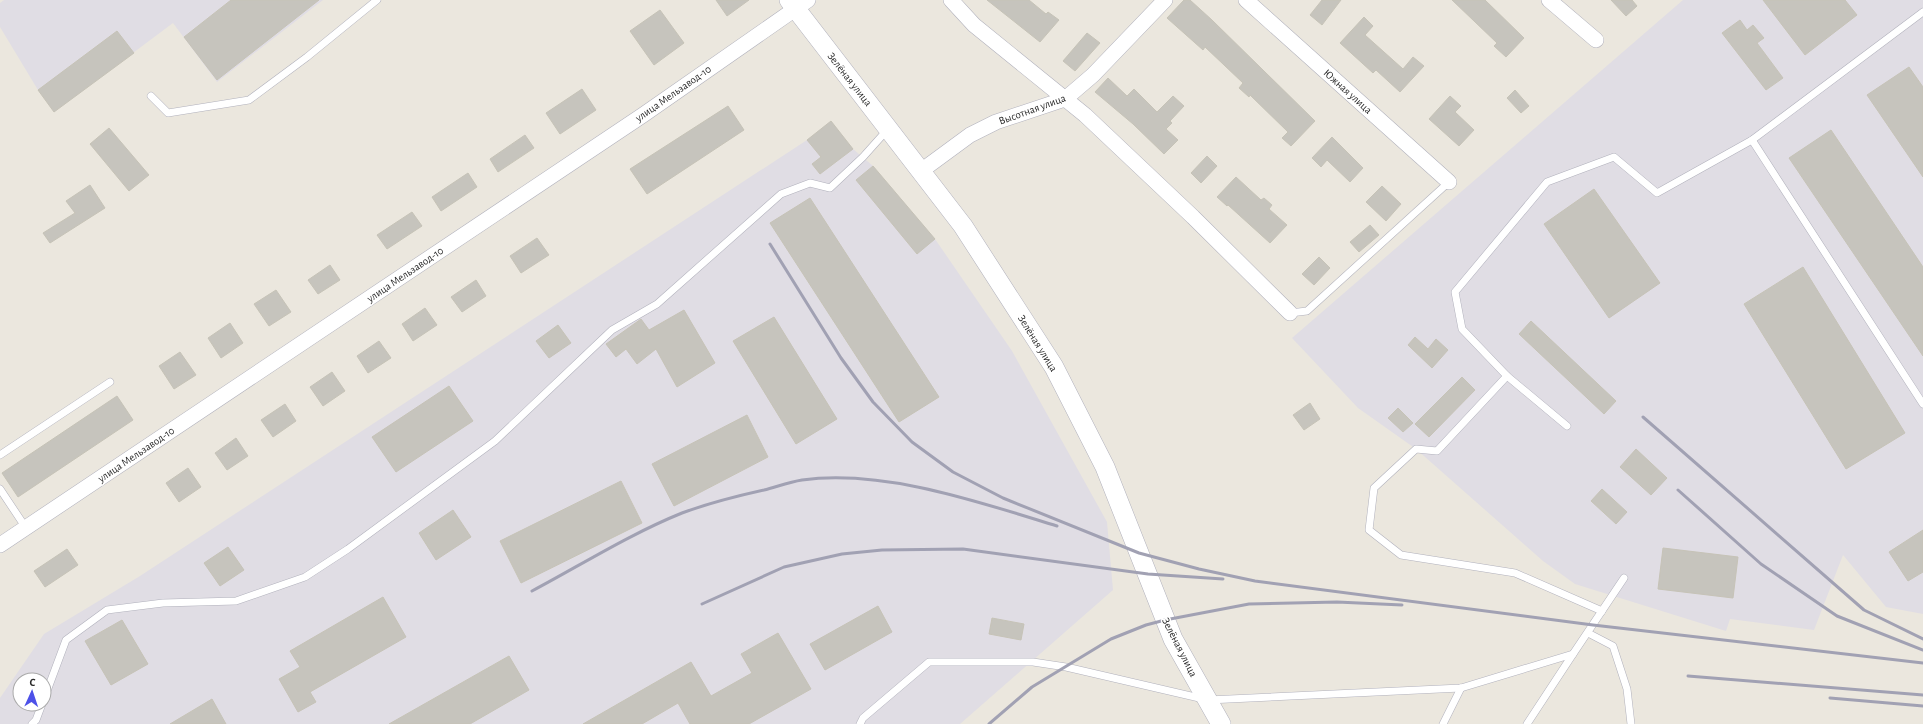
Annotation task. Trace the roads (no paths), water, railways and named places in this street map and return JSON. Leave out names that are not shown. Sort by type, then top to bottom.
[{"type":"street","points":[[951,0],[974,25],[1085,115],[1187,211],[1290,313]]},
{"type":"street","name":"Высотная улица","points":[[921,171],[970,135],[996,122],[1065,99],[1093,75],[1165,0]]},
{"type":"street","name":"Южная улица","points":[[1246,0],[1449,182]]},
{"type":"street","points":[[1549,0],[1596,40]]},
{"type":"street","name":"Зелёная улица","points":[[797,3],[888,129],[963,226],[1054,367],[1105,467],[1173,639],[1221,724]]},
{"type":"street","name":"улица Мельзавод-10","points":[[0,545],[636,119],[797,3]]},
{"type":"lane","points":[[151,96],[168,113],[249,100],[307,57],[377,0]]},
{"type":"lane","points":[[1567,426],[1507,376],[1462,329],[1455,292],[1547,182],[1614,157],[1656,193],[1752,140],[1923,12]]},
{"type":"lane","points":[[52,678],[66,640],[107,610],[163,603],[236,601],[305,578],[348,549],[495,440],[612,330],[657,304],[781,194],[810,184],[830,188],[863,157],[888,129]]},
{"type":"lane","points":[[1752,140],[1923,404]]},
{"type":"lane","points":[[1290,313],[1307,311],[1449,182]]},
{"type":"lane","points":[[1507,376],[1438,451],[1416,449],[1374,488],[1369,530],[1401,555],[1515,573],[1602,611]]},
{"type":"lane","points":[[0,455],[110,382]]},
{"type":"lane","points":[[0,489],[26,528]]},
{"type":"lane","points":[[1527,724],[1624,578]]},
{"type":"lane","points":[[1588,632],[1613,646],[1627,689],[1631,724]]},
{"type":"lane","points":[[860,724],[862,718],[929,662],[1033,662],[1066,667],[1208,700],[1461,688],[1573,654]]},
{"type":"lane","points":[[1443,724],[1461,688]]},
{"type":"lane","points":[[32,724],[36,720],[39,712]]},
{"type":"railway","points":[[770,244],[841,358],[873,402],[912,442],[953,472],[1003,498],[1139,553],[1199,569],[1255,581],[1593,625],[1923,663]]},
{"type":"railway","points":[[1643,417],[1864,610],[1923,639]]},
{"type":"railway","points":[[532,591],[644,530],[682,513],[723,500],[802,480],[833,478],[865,479],[898,483],[964,498],[1057,526]]},
{"type":"railway","points":[[1678,490],[1761,564],[1837,616],[1923,650]]},
{"type":"railway","points":[[702,604],[784,567],[842,554],[882,550],[963,549],[1148,574],[1223,579]]},
{"type":"railway","points":[[989,724],[1032,687],[1111,639],[1146,625],[1249,604],[1337,602],[1402,605]]},
{"type":"railway","points":[[1688,676],[1923,695]]},
{"type":"railway","points":[[1830,698],[1923,706]]}]
